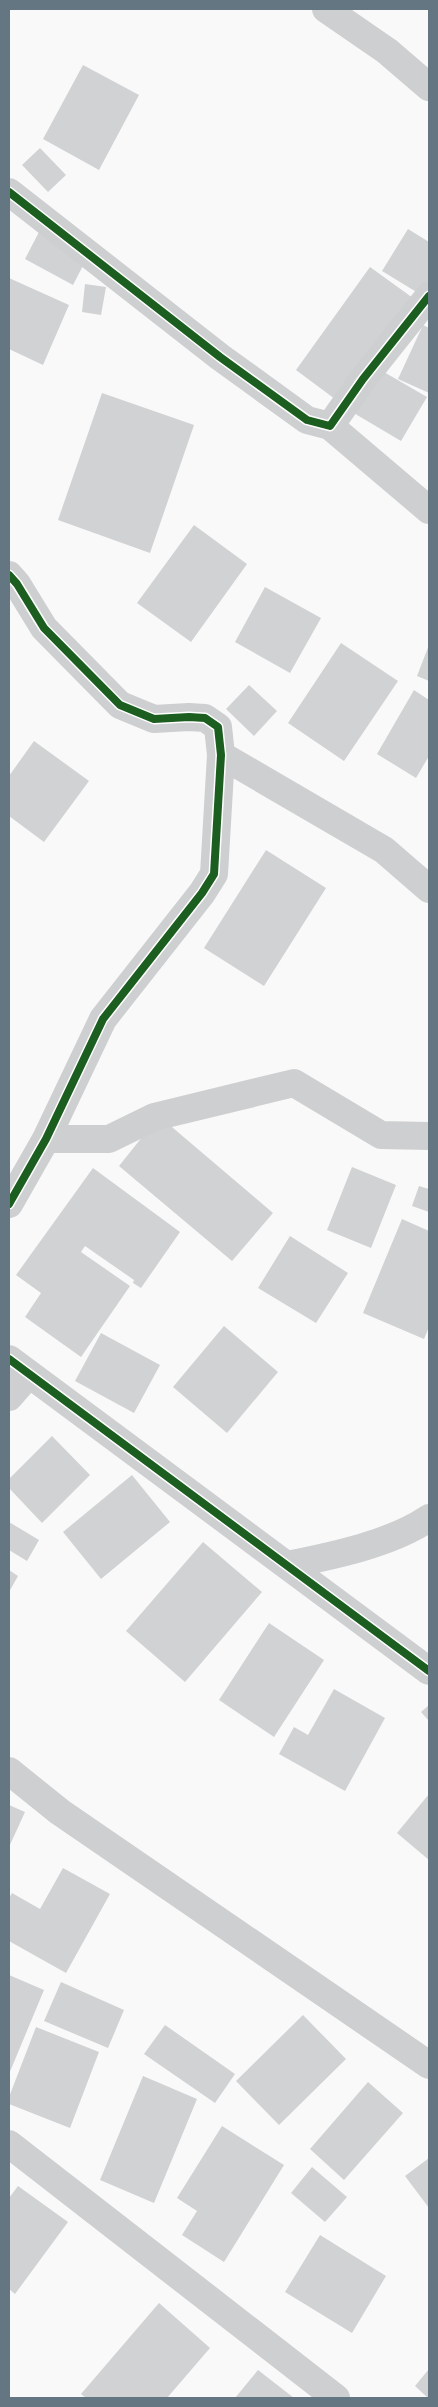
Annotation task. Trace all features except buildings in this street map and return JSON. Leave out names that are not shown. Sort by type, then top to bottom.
[{"type":"street","points":[[326,9],[387,51],[429,88]]},
{"type":"street","points":[[9,192],[220,357],[307,420],[330,426],[429,510]]},
{"type":"street","points":[[330,426],[363,380],[429,296]]},
{"type":"street","points":[[9,575],[17,584],[44,628],[120,705],[154,720],[189,716],[205,718],[218,727],[221,755],[214,874],[202,893],[103,1019],[46,1139],[9,1204]]},
{"type":"street","points":[[221,755],[384,850],[429,889]]},
{"type":"street","points":[[46,1139],[109,1139],[154,1116],[294,1083],[381,1135],[429,1136]]},
{"type":"street","points":[[9,1397],[19,1366],[429,1671]]},
{"type":"street","points":[[287,1565],[345,1553],[416,1527],[429,1518]]},
{"type":"street","points":[[9,1772],[60,1812],[429,2065]]},
{"type":"street","points":[[9,2144],[336,2398]]},
{"type":"cycle path","points":[[9,192],[220,357],[307,420],[330,426],[363,379],[429,296]]},
{"type":"cycle path","points":[[9,575],[17,584],[44,628],[120,705],[154,719],[205,718],[218,727],[221,755],[214,874],[202,893],[103,1019],[46,1139],[9,1204]]},
{"type":"cycle path","points":[[9,1359],[429,1671]]}]
